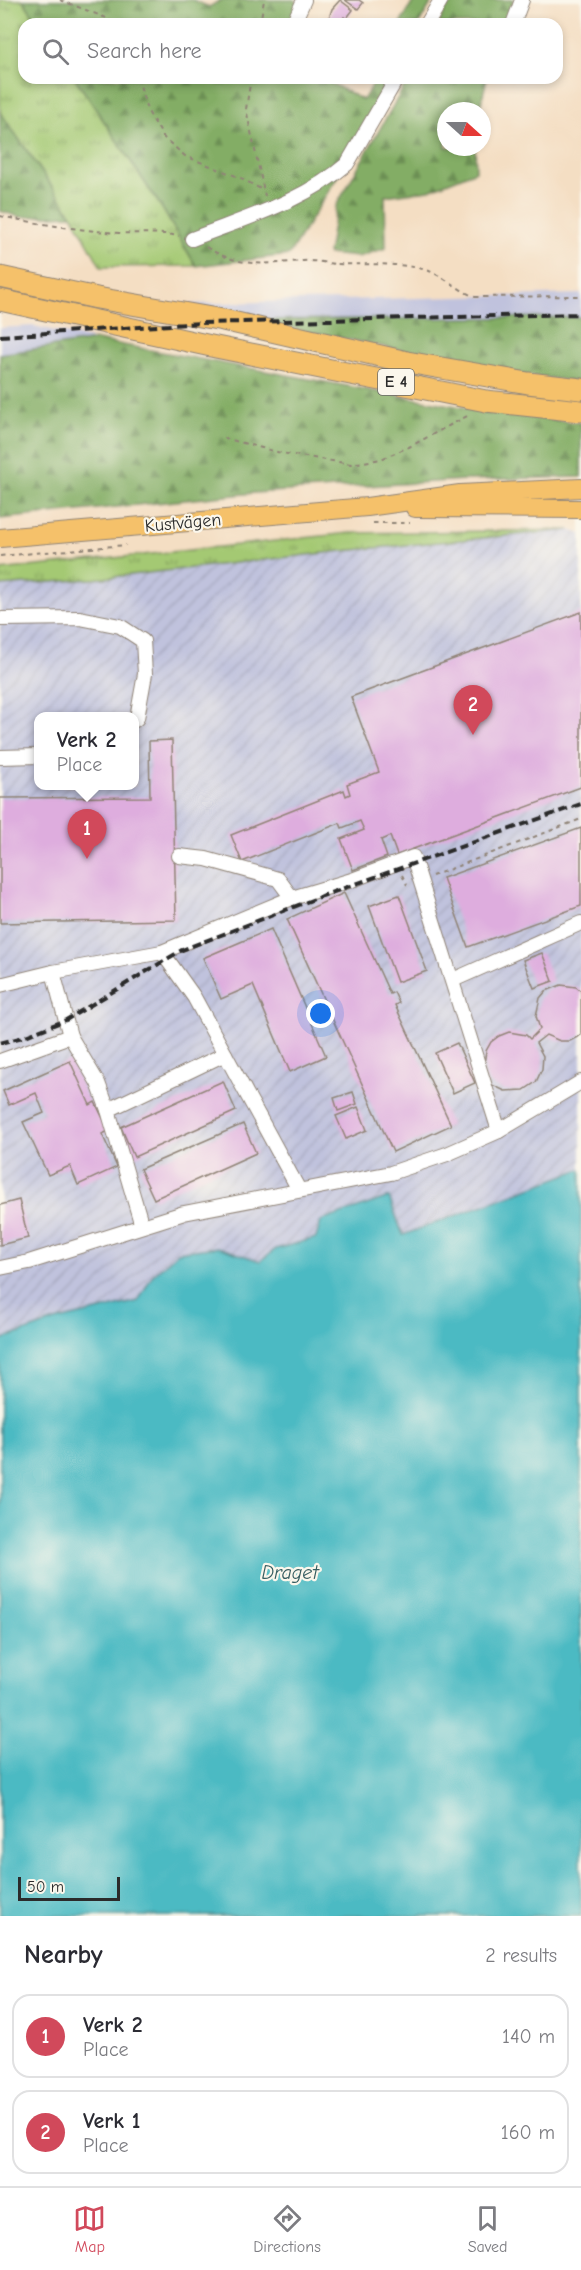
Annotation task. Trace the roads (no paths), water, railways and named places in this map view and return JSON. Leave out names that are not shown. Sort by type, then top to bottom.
[{"type":"highway","name":"E 4","points":[[0,277],[97,298],[223,320],[407,362],[528,383],[581,389]]},
{"type":"highway","name":"E 4","points":[[0,300],[212,346],[486,401],[581,411]]},
{"type":"main road","name":"Kustvägen","points":[[370,515],[460,494],[581,488]]},
{"type":"main road","name":"Kustvägen","points":[[0,538],[452,510],[581,509]]},
{"type":"street","points":[[296,18],[304,0]]},
{"type":"street","points":[[431,18],[441,0]]},
{"type":"street","points":[[515,18],[522,0]]},
{"type":"street","points":[[192,239],[299,197],[335,175],[347,164],[394,84]]},
{"type":"street","points":[[0,619],[80,618],[120,626],[142,641],[145,674],[138,712]]},
{"type":"street","points":[[0,757],[34,756]]},
{"type":"street","points":[[179,856],[206,859],[278,879],[292,898]]},
{"type":"street","points":[[0,984],[162,952],[292,898],[352,880],[413,857],[499,1131]]},
{"type":"street","points":[[453,980],[581,922]]},
{"type":"street","points":[[162,952],[194,997],[299,1190]]},
{"type":"street","points":[[53,972],[70,1036],[98,1083],[108,1110],[142,1226]]},
{"type":"street","points":[[0,1060],[70,1036]]},
{"type":"street","points":[[108,1110],[225,1054]]},
{"type":"street","points":[[0,1268],[29,1262],[184,1213],[391,1173],[447,1154],[499,1131],[581,1082]]},
{"type":"water","name":"Draget","points":[[581,1169],[581,1916],[0,1916],[0,1340],[55,1321],[138,1301],[152,1276],[178,1252],[218,1247],[260,1261],[276,1249],[316,1238],[321,1221],[389,1197],[403,1235]]},
{"type":"railway","points":[[0,336],[202,323],[581,314]]},
{"type":"railway","points":[[0,1043],[23,1037],[66,1020],[182,950],[322,896],[581,804]]},
{"type":"place","name":"Verk 1","points":[[473,735]]},
{"type":"place","name":"Verk 2","points":[[87,859]]}]
